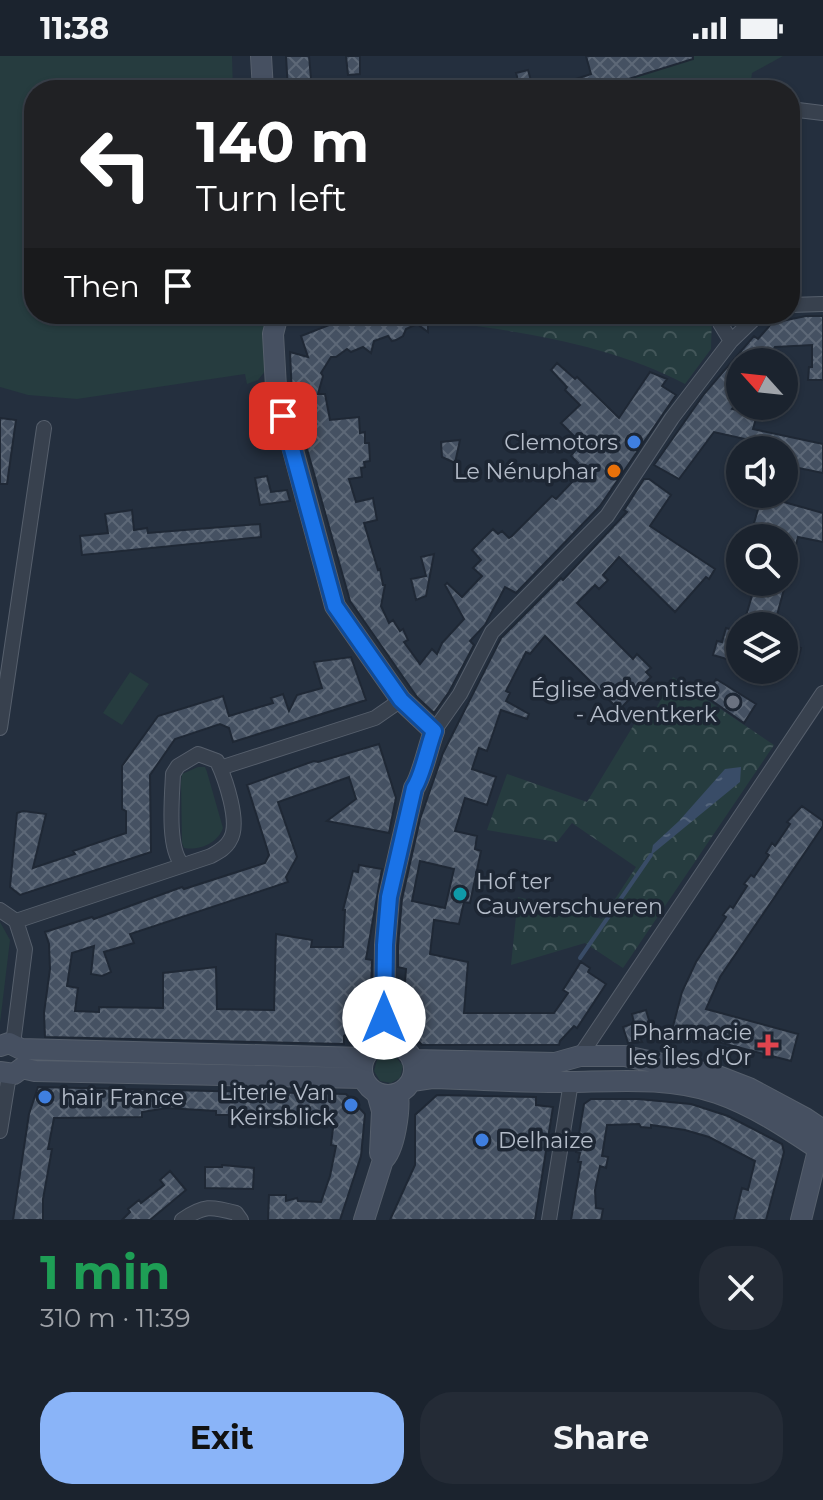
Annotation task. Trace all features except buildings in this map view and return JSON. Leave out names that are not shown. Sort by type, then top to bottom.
[{"type":"street","points":[[261,56],[262,80]]},
{"type":"street","points":[[800,110],[823,113]]},
{"type":"street","points":[[800,305],[823,304]]},
{"type":"street","points":[[276,324],[273,334],[276,387],[335,606],[401,700],[420,737],[412,780],[414,788]]},
{"type":"street","points":[[721,324],[731,341]]},
{"type":"street","points":[[388,1043],[384,1028],[389,897],[414,788],[419,782],[434,731],[460,694],[492,632],[607,516],[672,418],[731,341],[749,324]]},
{"type":"street","points":[[0,728],[44,428]]},
{"type":"street","points":[[580,1056],[823,693]]},
{"type":"street","points":[[401,700],[434,731]]},
{"type":"street","points":[[220,768],[375,718],[401,700]]},
{"type":"street","points":[[16,921],[211,856],[224,848],[232,839],[235,827],[233,812],[217,761],[198,754],[187,758],[173,774],[173,838],[176,858],[182,864]]},
{"type":"street","points":[[0,910],[16,921],[25,949],[0,1131]]},
{"type":"street","points":[[364,1220],[383,1160],[380,1153],[382,1111],[400,1082],[404,1049],[388,1043],[376,1045],[363,1068],[368,1087],[400,1082],[432,1078],[657,1081],[717,1093],[822,1141]]},
{"type":"street","points":[[400,1082],[555,1063],[580,1056],[625,1056],[718,1076],[749,1088],[822,1141]]},
{"type":"street","points":[[623,1079],[625,1056]]},
{"type":"street","points":[[11,1059],[35,1071],[363,1068]]},
{"type":"street","points":[[549,1220],[571,1082]]},
{"type":"street","points":[[801,1220],[822,1141]]},
{"type":"street","points":[[182,1220],[200,1208],[236,1213],[241,1220]]},
{"type":"green space","points":[[0,56],[232,56],[233,80],[24,80],[24,324],[264,324],[266,370],[258,380],[247,384],[245,374],[77,399],[28,395],[0,387]]},
{"type":"green space","points":[[682,56],[783,56],[752,73],[751,80],[619,80]]},
{"type":"green space","points":[[461,324],[712,324],[711,349],[685,384],[601,351]]},
{"type":"green space","points":[[130,672],[149,684],[122,725],[103,713]]},
{"type":"green space","points":[[673,677],[774,745],[623,968],[585,943],[511,965],[518,897],[602,919],[636,867],[572,823],[557,842],[487,830],[507,774],[587,802],[644,708],[653,714]]},
{"type":"green space","points":[[205,767],[223,828],[217,838],[207,845],[184,848],[182,774]]},
{"type":"green space","points":[[0,922],[10,940],[0,1023]]},
{"type":"green space","points":[[385,1055],[395,1056],[403,1066],[400,1078],[391,1083],[380,1081],[374,1071],[377,1060]]},
{"type":"water","points":[[741,767],[740,782],[651,855],[653,845],[725,769]]},
{"type":"waterway","points":[[580,958],[651,855]]},
{"type":"place","name":"Clemotors","points":[[634,442]]},
{"type":"place","name":"Le Nénuphar","points":[[614,471]]},
{"type":"place","name":"Église adventiste - Adventkerk","points":[[733,702]]},
{"type":"place","name":"Hof ter Cauwerschueren","points":[[460,894]]},
{"type":"place","name":"Pharmacie les Îles d'Or","points":[[768,1045]]},
{"type":"place","name":"hair France","points":[[45,1097]]},
{"type":"place","name":"Literie Van Keirsblick","points":[[351,1105]]},
{"type":"place","name":"Delhaize","points":[[482,1140]]},
{"type":"route","points":[[283,416],[335,606],[401,700],[434,731],[419,782],[414,788],[389,897],[384,1018]]}]
